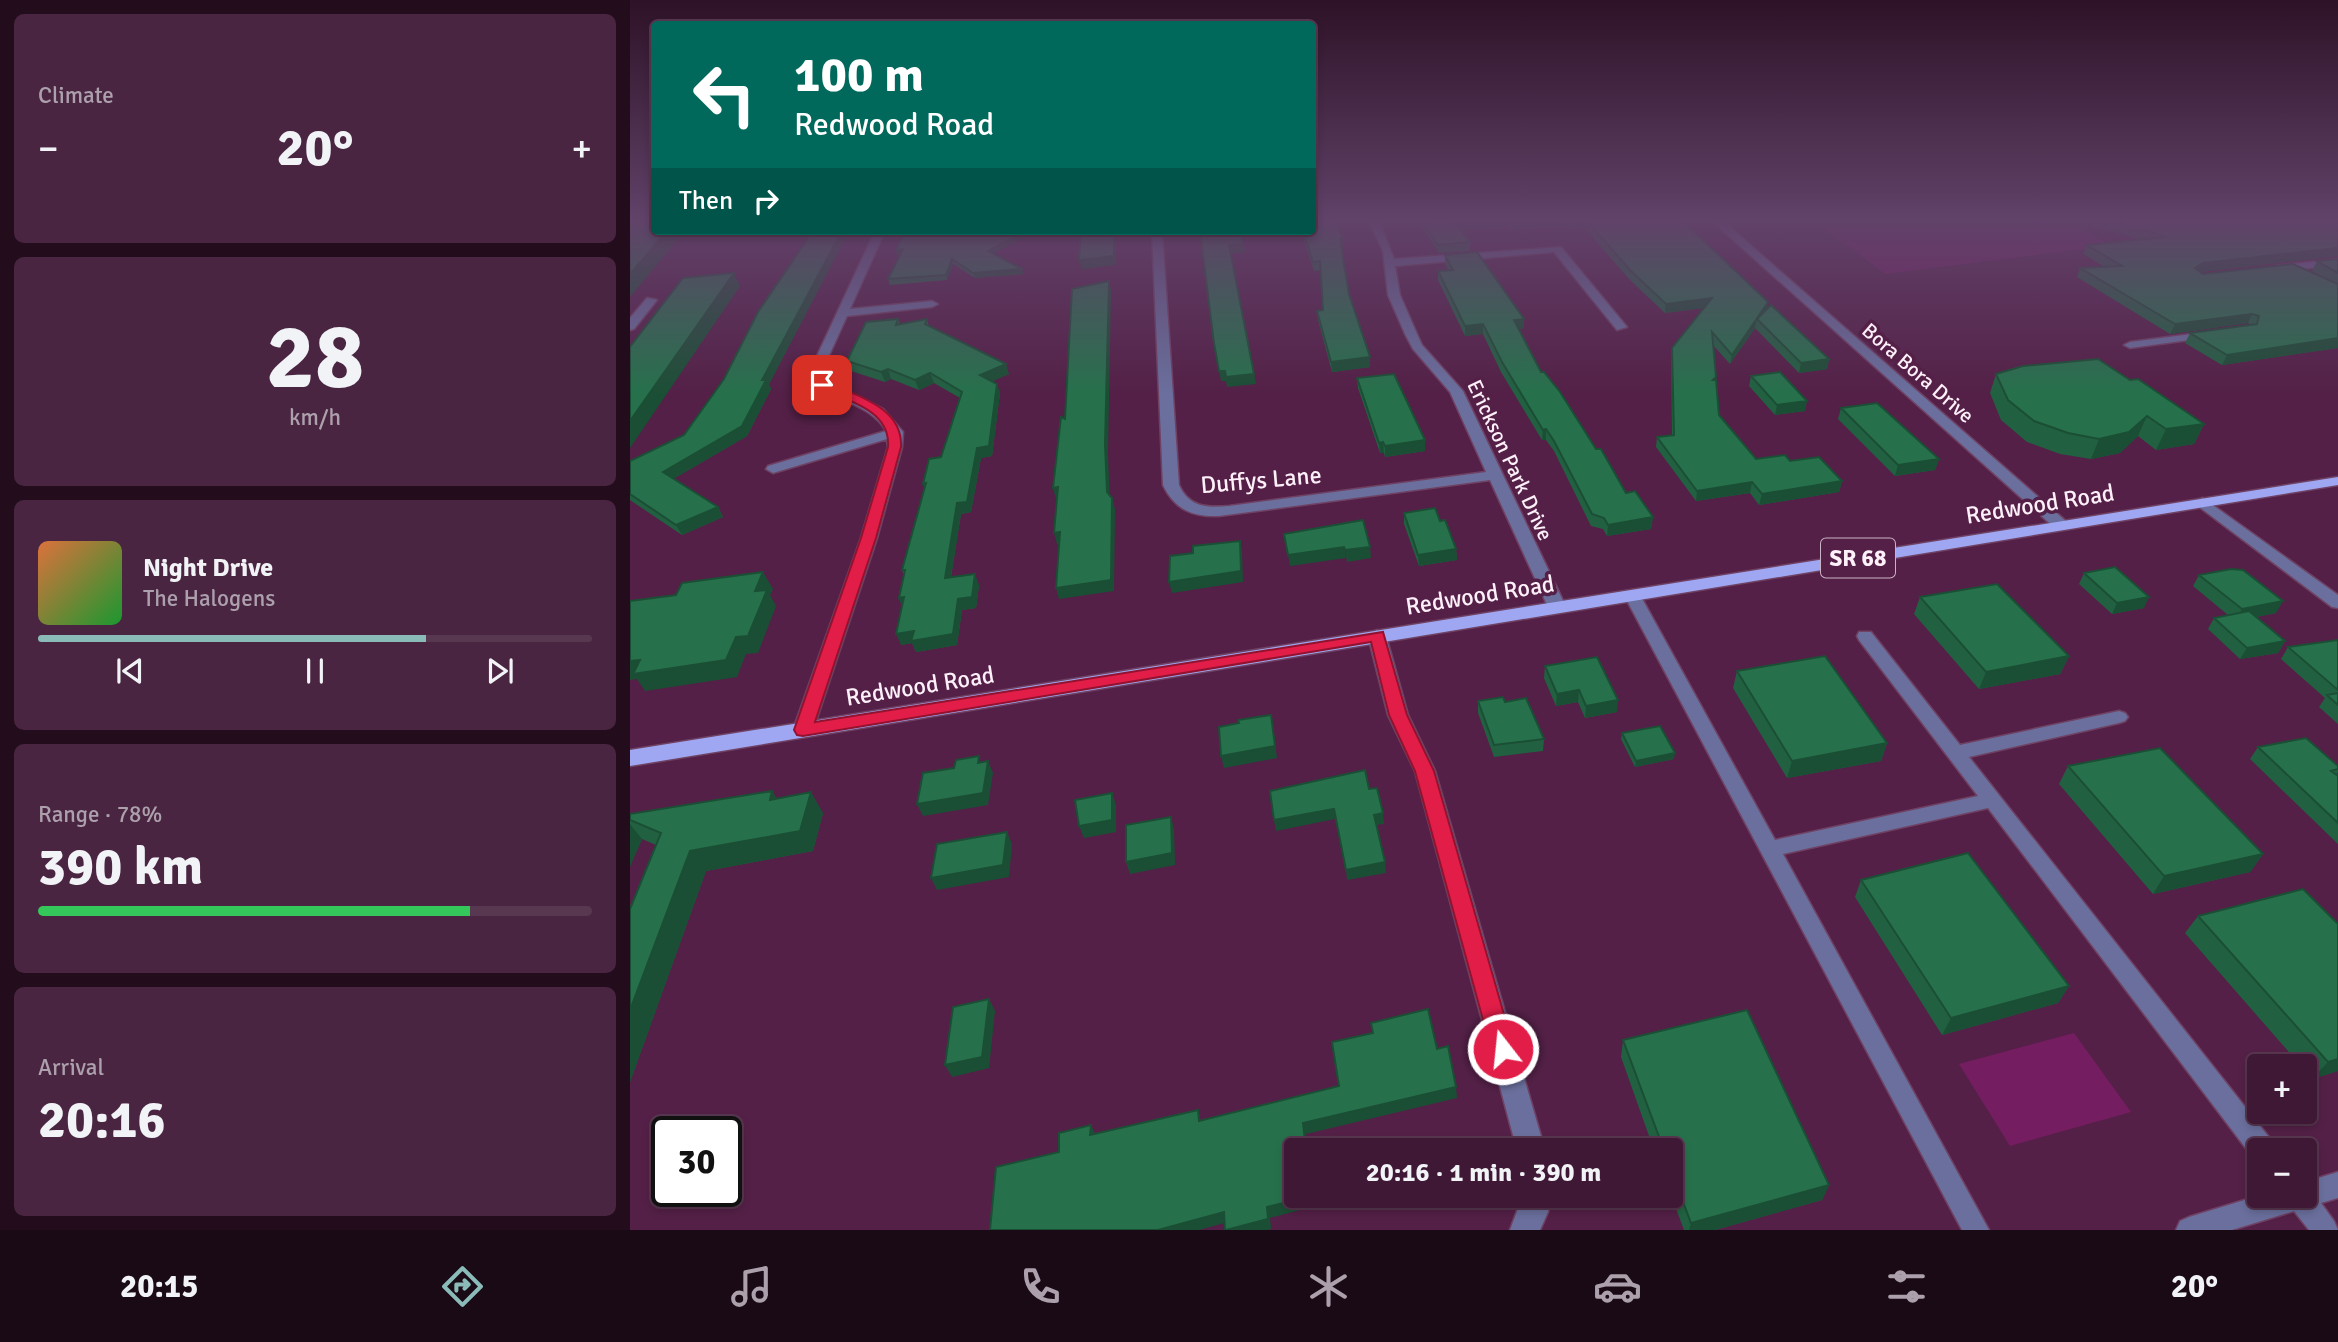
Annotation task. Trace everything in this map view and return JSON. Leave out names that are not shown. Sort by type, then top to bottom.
[{"type":"main road","name":"Redwood Road","points":[[630,758],[2338,481]]},
{"type":"street","points":[[803,730],[872,526],[891,465],[896,432],[887,418],[874,408],[832,392],[816,379],[819,360],[857,278]]},
{"type":"street","name":"Duffys Lane","points":[[1160,278],[1171,485],[1175,498],[1188,509],[1206,513],[1229,511],[1495,475]]},
{"type":"street","name":"Erickson Park Drive","points":[[1392,278],[1394,295],[1410,334],[1456,391],[1557,607]]},
{"type":"street","points":[[1581,278],[1620,327]]},
{"type":"street","name":"Bora Bora Drive","points":[[1782,278],[2062,526]]},
{"type":"street","points":[[632,321],[651,300]]},
{"type":"street","points":[[841,313],[932,304]]},
{"type":"street","points":[[773,469],[896,432]]},
{"type":"street","points":[[2203,503],[2338,603]]},
{"type":"street","points":[[1377,636],[1398,715],[1425,771],[1528,1138]]},
{"type":"street","points":[[1525,1230],[1535,1208]]},
{"type":"lane","points":[[2130,345],[2221,333]]},
{"type":"lane","points":[[1632,595],[1976,1230]]},
{"type":"lane","points":[[1865,636],[2254,1138]]},
{"type":"lane","points":[[1955,753],[2119,717]]},
{"type":"lane","points":[[1770,849],[1992,800]]},
{"type":"lane","points":[[2317,1191],[2338,1185]]},
{"type":"lane","points":[[2189,1230],[2260,1208]]},
{"type":"lane","points":[[2308,1208],[2325,1230]]},
{"type":"shaded area","points":[[2074,1033],[2131,1112],[2010,1146],[1959,1064]]},
{"type":"building","points":[[683,278],[730,278],[630,421],[630,347]]},
{"type":"building","points":[[781,278],[817,278],[762,380],[766,380],[742,426],[663,472],[718,507],[676,525],[630,494],[630,461],[684,435],[724,379],[758,312]]},
{"type":"building","points":[[1206,278],[1235,278],[1254,374],[1226,377],[1225,371],[1219,371]]},
{"type":"building","points":[[1321,278],[1346,278],[1370,357],[1331,362],[1317,311],[1323,310]]},
{"type":"building","points":[[1442,278],[1496,278],[1524,319],[1514,320],[1541,372],[1544,372],[1560,392],[1596,449],[1601,449],[1626,493],[1635,491],[1653,517],[1608,525],[1604,518],[1592,514],[1554,441],[1546,429],[1543,430],[1502,362],[1483,324],[1465,326]]},
{"type":"building","points":[[1639,278],[1743,278],[1768,302],[1732,355],[1712,332],[1716,377],[1713,380],[1716,380],[1719,415],[1756,459],[1785,455],[1790,461],[1819,457],[1842,481],[1762,494],[1752,482],[1697,491],[1657,437],[1674,435],[1672,348],[1712,298],[1666,304]]},
{"type":"building","points":[[2098,278],[2325,278],[2338,284],[2338,338],[2227,355],[2190,333],[2257,324],[2259,316],[2252,314],[2175,324]]},
{"type":"building","points":[[1109,281],[1105,444],[1107,492],[1112,498],[1111,580],[1056,588],[1060,532],[1054,533],[1058,487],[1053,488],[1061,417],[1065,419],[1072,289]]},
{"type":"building","points":[[1771,305],[1829,359],[1801,363],[1757,319]]},
{"type":"building","points":[[898,319],[896,325],[927,319],[925,324],[1006,364],[980,375],[997,384],[989,446],[977,448],[967,502],[957,503],[945,578],[975,574],[972,597],[958,599],[953,634],[911,641],[914,631],[896,634],[904,597],[899,598],[905,570],[902,570],[926,483],[923,484],[929,459],[941,457],[962,392],[930,373],[915,380],[888,369],[881,372],[847,361],[866,322]]},
{"type":"building","points":[[2098,359],[2130,380],[2138,379],[2204,424],[2166,429],[2147,416],[2129,432],[2099,439],[2068,433],[2034,421],[2008,400],[1996,374],[2023,366]]},
{"type":"building","points":[[1780,372],[1807,401],[1777,405],[1751,376]]},
{"type":"building","points":[[1394,374],[1425,440],[1385,446],[1383,442],[1379,443],[1357,378]]},
{"type":"building","points":[[1877,403],[1939,459],[1898,465],[1841,408]]},
{"type":"building","points":[[1435,508],[1440,521],[1445,520],[1456,549],[1418,555],[1404,513]]},
{"type":"building","points":[[1363,520],[1370,547],[1345,550],[1344,547],[1288,555],[1284,534]]},
{"type":"building","points":[[1240,541],[1241,571],[1169,582],[1170,556],[1193,553],[1193,546]]},
{"type":"building","points":[[2115,567],[2149,597],[2117,603],[2084,573]]},
{"type":"building","points":[[2231,569],[2243,570],[2283,601],[2242,609],[2199,575]]},
{"type":"building","points":[[763,572],[755,591],[767,590],[748,636],[736,637],[726,660],[633,674],[640,660],[630,661],[630,601],[676,595],[682,583]]},
{"type":"building","points":[[1997,584],[2069,656],[1986,672],[1920,597]]},
{"type":"building","points":[[2249,611],[2285,641],[2247,648],[2214,618]]},
{"type":"building","points":[[2338,640],[2338,690],[2288,647]]},
{"type":"building","points":[[1825,656],[1887,743],[1792,761],[1737,671]]},
{"type":"building","points":[[1597,657],[1618,700],[1586,706],[1579,690],[1557,694],[1545,666]]},
{"type":"building","points":[[2338,693],[2338,705],[2327,695]]},
{"type":"building","points":[[1503,697],[1505,702],[1526,698],[1544,739],[1494,745],[1478,701]]},
{"type":"building","points":[[1271,715],[1275,746],[1221,756],[1219,727],[1239,723],[1238,720]]},
{"type":"building","points":[[1660,726],[1675,753],[1636,761],[1622,733]]},
{"type":"building","points":[[2306,738],[2338,766],[2338,769],[2331,771],[2338,776],[2338,823],[2258,747]]},
{"type":"building","points":[[2160,748],[2263,854],[2164,876],[2068,766]]},
{"type":"building","points":[[979,756],[978,763],[988,761],[983,793],[917,804],[923,773],[954,768],[956,760]]},
{"type":"building","points":[[1365,770],[1369,789],[1377,788],[1383,813],[1374,815],[1385,862],[1346,870],[1334,809],[1274,820],[1270,791]]},
{"type":"building","points":[[772,791],[770,800],[811,792],[800,831],[690,851],[630,1010],[630,909],[661,833],[630,820],[630,814]]},
{"type":"building","points":[[1112,793],[1112,820],[1079,826],[1075,800]]},
{"type":"building","points":[[1171,817],[1172,853],[1126,862],[1126,825]]},
{"type":"building","points":[[1007,832],[1003,865],[931,878],[937,844]]},
{"type":"building","points":[[1968,853],[2069,986],[1951,1018],[1861,880]]},
{"type":"building","points":[[2303,889],[2338,924],[2338,1059],[2328,1062],[2198,916]]},
{"type":"building","points":[[989,999],[982,1057],[945,1065],[953,1007]]},
{"type":"building","points":[[1428,1009],[1437,1049],[1448,1046],[1456,1087],[1303,1123],[1305,1138],[1284,1138],[1284,1203],[1267,1207],[1268,1219],[1226,1230],[1224,1212],[1158,1230],[990,1230],[996,1167],[1059,1152],[1059,1133],[1091,1125],[1090,1135],[1198,1110],[1199,1121],[1339,1086],[1332,1042],[1373,1033],[1371,1023]]},
{"type":"building","points":[[1747,1010],[1829,1185],[1691,1223],[1683,1202],[1683,1138],[1660,1138],[1623,1040]]},
{"type":"route","points":[[822,385],[832,392],[874,408],[887,418],[896,432],[891,465],[869,538],[803,730],[1377,636],[1398,715],[1425,771],[1503,1049]]}]
